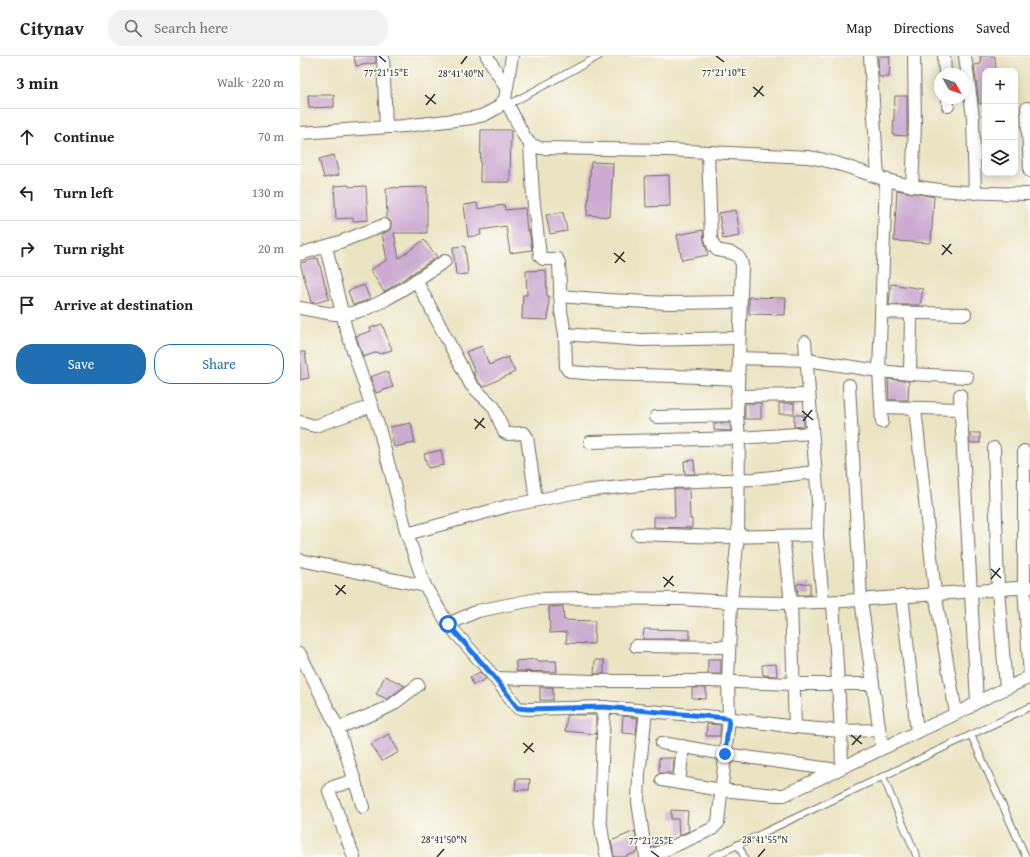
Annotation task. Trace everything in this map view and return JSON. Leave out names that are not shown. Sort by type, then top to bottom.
[{"type":"street","points":[[383,56],[386,127]]},
{"type":"street","points":[[487,56],[524,136],[530,144],[540,148],[668,150],[820,159],[912,186],[975,193],[1030,194]]},
{"type":"street","points":[[300,133],[404,126],[472,118],[484,115],[497,108],[506,98],[512,56]]},
{"type":"street","points":[[870,56],[882,178],[879,371],[882,422]]},
{"type":"street","points":[[912,186],[915,126],[914,56]]},
{"type":"street","points":[[944,56],[945,68]]},
{"type":"street","points":[[965,56],[973,117],[975,193]]},
{"type":"street","points":[[1027,108],[1030,171]]},
{"type":"street","points":[[530,144],[533,196],[540,256],[543,259],[555,259],[558,261],[560,296],[565,334],[566,366],[568,370],[572,372],[737,379]]},
{"type":"street","points":[[649,857],[716,826],[718,823],[720,817],[721,790],[729,719],[728,681],[731,602],[738,537],[739,438],[737,415],[737,379],[739,358],[741,261],[739,256],[734,253],[717,250],[713,245],[711,238],[708,152]]},
{"type":"street","points":[[300,254],[326,247],[384,225]]},
{"type":"street","points":[[326,247],[342,314],[379,428],[407,534],[425,586],[448,624],[495,678],[518,708],[604,707],[841,731],[879,730]]},
{"type":"street","points":[[300,308],[342,314],[353,313],[371,307],[445,261]]},
{"type":"street","points":[[416,280],[471,385],[494,407],[504,432],[508,434],[524,433],[527,437],[536,500]]},
{"type":"street","points":[[560,296],[668,303],[740,302]]},
{"type":"street","points":[[880,312],[965,314]]},
{"type":"street","points":[[910,374],[911,313]]},
{"type":"street","points":[[565,334],[641,340],[739,338]]},
{"type":"street","points":[[805,342],[818,502],[817,535],[828,602],[838,685],[841,731],[840,768]]},
{"type":"street","points":[[739,358],[807,360],[879,371],[967,377]]},
{"type":"street","points":[[849,385],[862,600],[882,748]]},
{"type":"street","points":[[737,396],[809,395]]},
{"type":"street","points":[[960,395],[977,702]]},
{"type":"street","points":[[300,422],[315,426],[372,406]]},
{"type":"street","points":[[881,407],[960,409]]},
{"type":"street","points":[[915,408],[935,594],[956,713]]},
{"type":"street","points":[[656,417],[737,415]]},
{"type":"street","points":[[590,442],[739,438],[812,433]]},
{"type":"street","points":[[994,448],[998,589],[1006,688]]},
{"type":"street","points":[[662,780],[721,790],[779,796],[788,794],[1030,677],[1024,450]]},
{"type":"street","points":[[407,534],[508,506],[583,491],[669,482],[738,480],[815,472]]},
{"type":"street","points":[[638,534],[738,537],[817,535]]},
{"type":"street","points":[[784,536],[790,604],[795,727]]},
{"type":"street","points":[[300,560],[425,586]]},
{"type":"street","points":[[448,624],[478,612],[538,600],[643,598],[790,604],[1027,587]]},
{"type":"street","points":[[902,596],[917,732]]},
{"type":"street","points":[[636,646],[729,647]]},
{"type":"street","points":[[300,654],[338,728],[363,807]]},
{"type":"street","points":[[495,678],[594,681],[728,681],[838,685],[873,684]]},
{"type":"street","points":[[338,728],[392,705],[418,685]]},
{"type":"street","points":[[604,707],[600,818],[603,839],[608,857]]},
{"type":"street","points":[[646,711],[639,774],[638,802],[646,857]]},
{"type":"street","points":[[662,743],[725,754],[840,768]]},
{"type":"street","points":[[679,783],[683,746]]},
{"type":"street","points":[[354,857],[329,791],[333,787],[355,780]]},
{"type":"lane","points":[[506,98],[599,56]]},
{"type":"lane","points":[[712,857],[1030,707]]},
{"type":"lane","points":[[971,735],[1026,857]]},
{"type":"lane","points":[[883,777],[917,857]]},
{"type":"lane","points":[[738,844],[744,857]]},
{"type":"building","points":[[354,56],[376,56],[376,63],[356,66]]},
{"type":"building","points":[[878,56],[890,56],[889,77],[879,77]]},
{"type":"building","points":[[980,56],[995,56],[996,68],[982,68],[982,104],[979,104],[974,65],[981,64]]},
{"type":"building","points":[[308,95],[334,95],[334,107],[309,108]]},
{"type":"building","points":[[895,96],[907,96],[907,136],[893,135]]},
{"type":"building","points":[[481,130],[511,130],[510,182],[480,182]]},
{"type":"building","points":[[334,155],[339,175],[324,178],[319,159]]},
{"type":"building","points":[[591,162],[613,163],[610,217],[587,215]]},
{"type":"building","points":[[669,175],[670,206],[646,207],[645,176]]},
{"type":"building","points":[[349,185],[349,187],[366,186],[368,220],[353,221],[353,218],[336,219],[334,186]]},
{"type":"building","points":[[427,187],[427,233],[394,233],[399,258],[424,240],[437,257],[384,292],[370,270],[387,260],[382,234],[390,230],[391,226],[391,222],[387,218],[386,188]]},
{"type":"building","points":[[897,190],[934,197],[931,243],[894,241]]},
{"type":"building","points":[[477,203],[478,209],[504,205],[505,210],[525,208],[527,231],[529,230],[532,250],[510,253],[506,226],[480,230],[481,235],[468,237],[464,205]]},
{"type":"building","points":[[736,210],[740,236],[723,239],[719,213]]},
{"type":"building","points":[[563,212],[567,231],[550,234],[546,215]]},
{"type":"building","points":[[703,230],[708,255],[682,260],[677,235]]},
{"type":"building","points":[[465,246],[468,274],[456,275],[453,247]]},
{"type":"building","points":[[318,258],[329,299],[315,303],[311,302],[300,263]]},
{"type":"building","points":[[546,270],[547,296],[549,296],[548,320],[522,319],[523,295],[527,295],[526,271]]},
{"type":"building","points":[[891,284],[923,289],[920,305],[889,305]]},
{"type":"building","points":[[364,285],[370,299],[353,305],[348,291]]},
{"type":"building","points":[[749,297],[786,298],[785,315],[749,314]]},
{"type":"building","points":[[382,324],[392,350],[379,354],[378,352],[363,357],[356,336],[371,331],[370,328]]},
{"type":"building","points":[[482,346],[489,365],[508,357],[515,372],[483,387],[473,373],[475,372],[466,352]]},
{"type":"building","points":[[300,352],[305,352],[309,378],[300,380]]},
{"type":"building","points":[[387,371],[393,387],[376,393],[370,377]]},
{"type":"building","points":[[888,379],[909,381],[908,400],[889,400]]},
{"type":"building","points":[[745,403],[761,403],[761,419],[745,419]]},
{"type":"building","points":[[779,403],[794,403],[794,414],[779,414]]},
{"type":"building","points":[[794,415],[803,415],[804,426],[794,427]]},
{"type":"building","points":[[411,423],[415,443],[394,447],[390,427]]},
{"type":"building","points":[[714,423],[730,423],[731,431],[714,430]]},
{"type":"building","points":[[970,433],[980,433],[980,443],[970,443]]},
{"type":"building","points":[[441,450],[444,465],[428,468],[424,454]]},
{"type":"building","points":[[694,460],[695,474],[685,474],[684,461]]},
{"type":"building","points":[[674,489],[689,489],[690,519],[692,519],[692,528],[654,527],[654,517],[675,517]]},
{"type":"building","points":[[810,583],[810,595],[798,595],[797,584]]},
{"type":"building","points":[[563,606],[564,620],[595,621],[594,644],[566,643],[567,632],[550,633],[549,607]]},
{"type":"building","points":[[644,629],[690,630],[690,639],[643,639]]},
{"type":"building","points":[[537,659],[537,661],[556,661],[557,672],[516,671],[516,661]]},
{"type":"building","points":[[708,659],[721,659],[721,674],[708,674]]},
{"type":"building","points":[[595,660],[604,660],[604,674],[594,674]]},
{"type":"building","points":[[776,664],[777,676],[763,675],[762,665]]},
{"type":"building","points":[[480,672],[486,679],[473,685],[470,677]]},
{"type":"building","points":[[385,676],[405,686],[387,699],[376,694]]},
{"type":"building","points":[[540,687],[553,687],[553,700],[540,700]]},
{"type":"building","points":[[692,688],[706,688],[706,699],[692,698]]},
{"type":"building","points":[[567,715],[596,715],[596,734],[565,731]]},
{"type":"building","points":[[623,716],[638,718],[636,734],[622,733]]},
{"type":"building","points":[[707,724],[720,725],[720,736],[706,736]]},
{"type":"building","points":[[389,734],[399,752],[382,761],[371,744]]},
{"type":"building","points":[[659,758],[674,758],[673,773],[659,773]]},
{"type":"building","points":[[516,779],[530,779],[529,790],[515,790]]},
{"type":"building","points":[[671,810],[688,811],[687,824],[689,831],[679,835],[678,819],[671,819]]},
{"type":"building","points":[[635,831],[638,852],[624,857],[614,857],[611,841]]},
{"type":"building","points":[[667,837],[667,841],[654,847],[653,839]]},
{"type":"route","points":[[448,624],[495,678],[518,708],[604,707],[726,718],[729,719],[725,754]]}]
